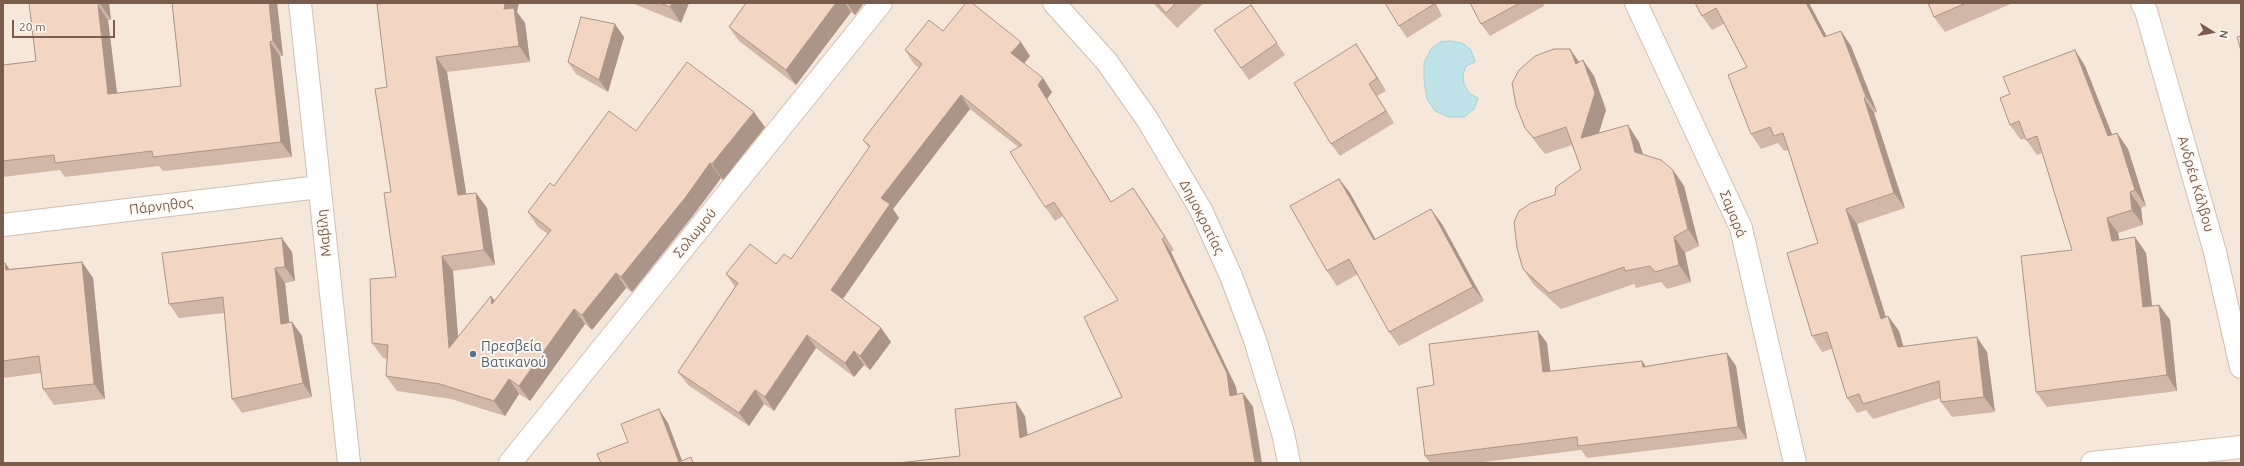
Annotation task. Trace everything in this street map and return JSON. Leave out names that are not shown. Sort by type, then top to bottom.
[{"type":"street","name":"Μαβίλη","points":[[300,3],[349,463]]},
{"type":"street","name":"Σολωμού","points":[[510,463],[881,3]]},
{"type":"street","name":"Δημοκρατίας","points":[[1054,3],[1107,62],[1147,119],[1201,210],[1231,276],[1255,340],[1283,433],[1289,463]]},
{"type":"street","name":"Σαμαρά","points":[[1636,3],[1741,228],[1795,463]]},
{"type":"street","name":"Ανδρέα Κάλβου","points":[[2142,3],[2216,252],[2241,367]]},
{"type":"street","name":"Πάρνηθος","points":[[3,225],[319,187]]},
{"type":"street","points":[[2092,463],[2241,447]]},
{"type":"shaded area","points":[[3,3],[2241,3],[2241,463],[3,463]]},
{"type":"water","points":[[1451,41],[1462,43],[1471,50],[1475,62],[1466,66],[1463,74],[1464,84],[1469,93],[1478,98],[1474,109],[1464,117],[1449,117],[1435,111],[1427,99],[1424,80],[1424,63],[1431,49],[1440,42]]},
{"type":"building","points":[[29,3],[101,3],[101,5],[98,5],[108,94],[181,86],[172,3],[269,3],[273,41],[270,42],[281,142],[153,157],[152,151],[55,163],[54,155],[3,161],[3,65],[36,61]]},
{"type":"building","points":[[505,3],[504,9],[514,8],[519,46],[436,57],[458,195],[476,193],[484,250],[442,256],[449,348],[491,296],[492,304],[551,230],[528,212],[550,183],[554,186],[609,111],[636,131],[687,62],[754,112],[712,164],[710,163],[685,198],[621,277],[616,273],[582,315],[574,309],[519,386],[509,379],[494,401],[440,384],[386,376],[388,345],[372,343],[370,279],[396,277],[384,193],[391,192],[375,89],[387,87],[377,4]]},
{"type":"building","points":[[660,3],[672,3],[670,7]]},
{"type":"building","points":[[746,3],[836,3],[786,70],[729,27]]},
{"type":"building","points":[[966,3],[972,3],[1021,42],[1011,53],[1043,78],[1038,85],[1111,202],[1133,188],[1165,237],[1162,239],[1227,373],[1230,396],[1243,393],[1255,463],[898,463],[960,456],[955,409],[1016,402],[1020,438],[1122,397],[1084,317],[1118,300],[1054,202],[1045,207],[1010,152],[1022,145],[961,95],[881,198],[890,204],[831,290],[881,328],[860,356],[854,351],[845,363],[807,335],[765,397],[755,390],[739,413],[678,372],[738,283],[726,274],[750,244],[776,264],[784,254],[791,259],[870,146],[863,140],[922,64],[905,50],[929,20],[943,31]]},
{"type":"building","points":[[1157,3],[1176,3],[1166,13]]},
{"type":"building","points":[[1385,3],[1434,3],[1434,4],[1399,26]]},
{"type":"building","points":[[1470,3],[1520,3],[1481,24]]},
{"type":"building","points":[[1695,3],[1806,3],[1824,37],[1841,31],[1866,97],[1864,98],[1894,193],[1846,209],[1881,319],[1888,316],[1898,347],[1977,337],[1984,397],[1941,402],[1939,381],[1863,404],[1859,394],[1847,398],[1827,332],[1812,336],[1787,253],[1818,243],[1783,133],[1774,136],[1770,127],[1751,134],[1728,75],[1747,67],[1716,8],[1702,16]]},
{"type":"building","points":[[1928,3],[1966,3],[1934,17]]},
{"type":"building","points":[[1251,5],[1277,43],[1241,68],[1214,30]]},
{"type":"building","points":[[581,17],[615,24],[599,80],[568,62]]},
{"type":"building","points":[[2241,36],[2241,51],[2237,37]]},
{"type":"building","points":[[1356,44],[1377,78],[1369,84],[1386,111],[1331,144],[1294,83]]},
{"type":"building","points":[[1554,49],[1570,49],[1576,64],[1583,60],[1595,93],[1581,138],[1628,125],[1635,152],[1661,160],[1673,170],[1688,229],[1674,237],[1679,265],[1655,272],[1650,266],[1625,271],[1624,267],[1549,293],[1523,269],[1517,248],[1514,222],[1519,211],[1531,203],[1555,195],[1556,187],[1581,169],[1566,127],[1534,138],[1525,128],[1516,105],[1512,83],[1519,70],[1535,56]]},
{"type":"building","points":[[2075,50],[2108,136],[2117,133],[2135,190],[2130,192],[2132,210],[2107,218],[2112,241],[2135,237],[2143,307],[2159,305],[2167,375],[2036,392],[2021,256],[2072,250],[2037,136],[2026,140],[2019,121],[2010,125],[2000,98],[2010,94],[2003,77]]},
{"type":"building","points":[[1339,179],[1374,240],[1431,209],[1473,287],[1389,332],[1349,259],[1327,271],[1290,206]]},
{"type":"building","points":[[282,238],[285,267],[275,268],[281,324],[292,322],[303,383],[232,399],[223,297],[169,304],[162,253]]},
{"type":"building","points":[[82,262],[94,384],[43,389],[39,356],[3,361],[3,263],[5,263],[6,270]]},
{"type":"building","points":[[1538,331],[1543,372],[1642,361],[1643,367],[1727,353],[1738,427],[1578,446],[1577,437],[1425,456],[1417,388],[1434,385],[1429,344]]},
{"type":"building","points":[[659,409],[679,462],[691,457],[693,463],[601,463],[597,454],[628,442],[621,424]]},
{"type":"place","name":"Πρεσβεία Βατικανού","points":[[473,354]]}]
